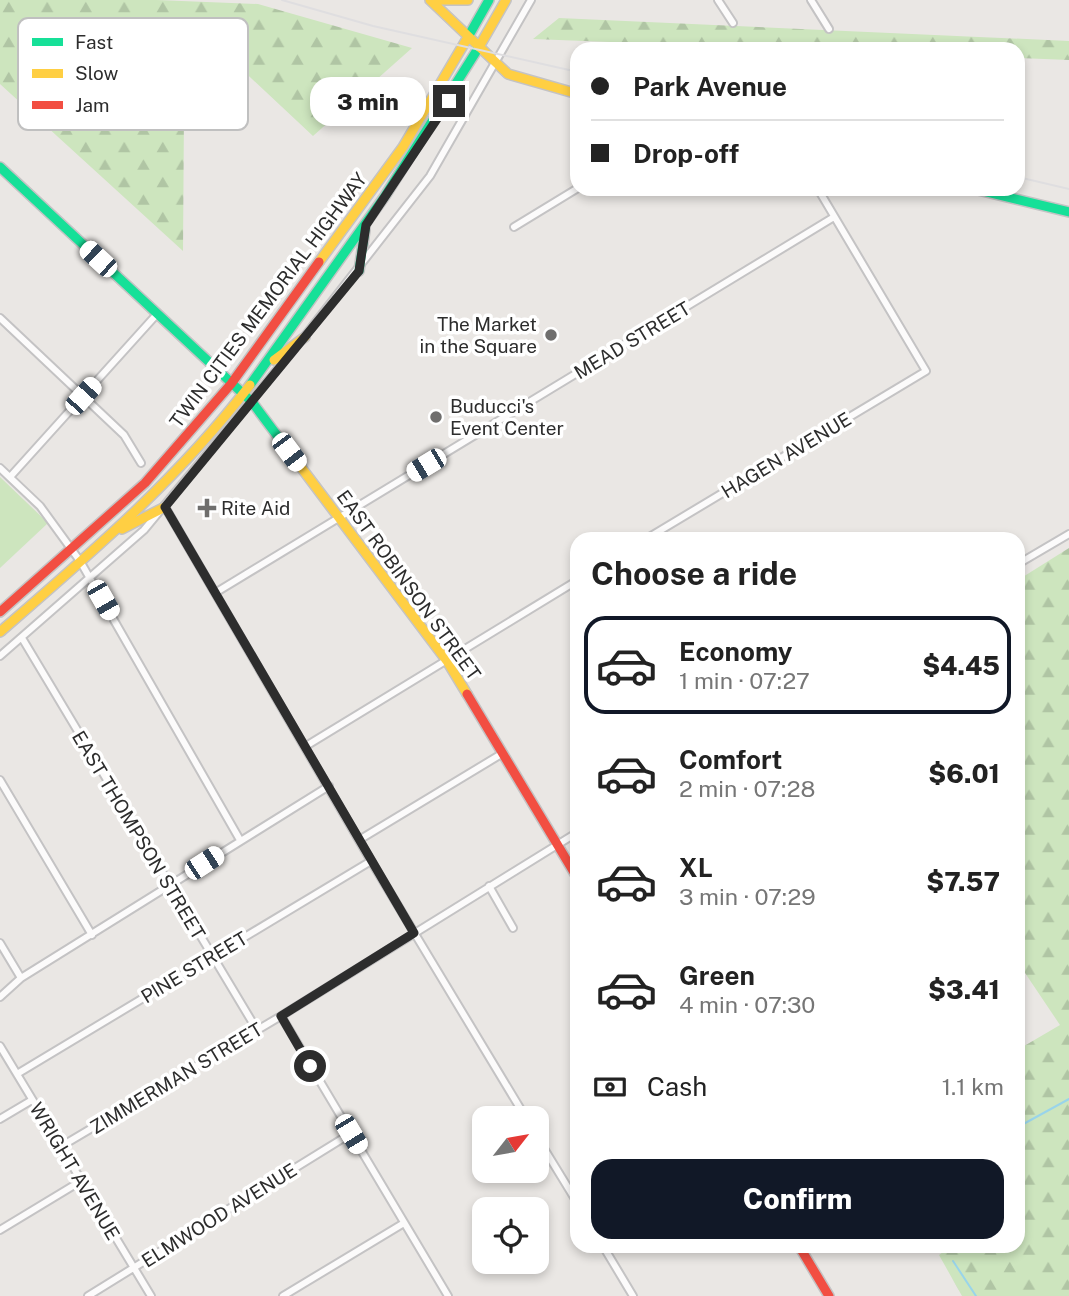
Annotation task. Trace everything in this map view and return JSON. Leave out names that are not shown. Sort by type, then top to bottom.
[{"type":"main road","points":[[430,0],[496,64],[517,78],[570,92]]},
{"type":"main road","points":[[440,0],[468,0]]},
{"type":"main road","name":"TWIN CITIES MEMORIAL HIGHWAY","points":[[0,612],[168,461],[231,384],[403,147],[489,0]]},
{"type":"main road","name":"TWIN CITIES MEMORIAL HIGHWAY","points":[[0,632],[109,536],[192,454],[242,394],[366,225],[429,133],[506,0]]},
{"type":"main road","name":"EAST ROBINSON STREET","points":[[0,167],[252,402],[447,661],[570,866]]},
{"type":"main road","points":[[1003,196],[1069,212]]},
{"type":"main road","points":[[359,271],[366,225]]},
{"type":"main road","points":[[260,371],[305,337]]},
{"type":"main road","points":[[109,536],[165,507]]},
{"type":"main road","points":[[803,1253],[830,1296]]},
{"type":"street","points":[[0,656],[90,578],[165,507],[359,271],[439,163],[531,0]]},
{"type":"street","points":[[718,0],[733,23]]},
{"type":"street","points":[[811,0],[829,29]]},
{"type":"street","points":[[514,227],[570,193]]},
{"type":"street","points":[[822,196],[834,217]]},
{"type":"street","name":"HAGEN AVENUE","points":[[658,532],[926,370],[834,217]]},
{"type":"street","name":"MEAD STREET","points":[[215,593],[834,217]]},
{"type":"street","points":[[10,477],[157,314]]},
{"type":"street","points":[[0,318],[124,435],[141,463]]},
{"type":"street","points":[[0,467],[40,506],[80,561],[240,840]]},
{"type":"street","points":[[165,507],[370,861],[519,1106]]},
{"type":"street","points":[[1025,560],[1069,534]]},
{"type":"street","points":[[306,747],[570,585]]},
{"type":"street","name":"EAST THOMPSON STREET","points":[[22,638],[168,886],[257,1030]]},
{"type":"street","points":[[359,840],[503,753]]},
{"type":"street","points":[[0,780],[92,935]]},
{"type":"street","points":[[0,997],[21,978],[328,786]]},
{"type":"street","name":"ZIMMERMAN STREET","points":[[60,1147],[281,1016],[570,837]]},
{"type":"street","name":"PINE STREET","points":[[17,1073],[370,861]]},
{"type":"street","points":[[489,886],[513,928]]},
{"type":"street","points":[[0,943],[21,978]]},
{"type":"street","points":[[281,1016],[448,1296]]},
{"type":"street","name":"WRIGHT AVENUE","points":[[0,1046],[151,1296]]},
{"type":"street","points":[[0,1119],[32,1100]]},
{"type":"street","name":"ELMWOOD AVENUE","points":[[88,1296],[351,1134]]},
{"type":"street","points":[[550,1158],[570,1191]]},
{"type":"street","points":[[0,1230],[81,1181]]},
{"type":"street","points":[[283,1296],[404,1223]]},
{"type":"street","points":[[607,1253],[633,1296]]},
{"type":"green space","points":[[0,0],[157,0],[258,4],[412,48],[313,136],[248,75],[248,18],[18,18],[18,100],[0,84]]},
{"type":"green space","points":[[559,18],[1069,41],[1069,60],[1025,58],[1025,42],[609,42],[533,39]]},
{"type":"green space","points":[[50,130],[184,130],[183,251]]},
{"type":"green space","points":[[0,477],[48,523],[0,568]]},
{"type":"green space","points":[[1069,548],[1069,1296],[962,1296],[939,1255],[942,1253],[1025,1253],[1025,1045],[1060,1025],[1025,973],[1025,576]]},
{"type":"waterway","points":[[1025,1123],[1069,1099]]},
{"type":"waterway","points":[[953,1261],[976,1296]]},
{"type":"railway","points":[[282,0],[373,26],[570,70]]},
{"type":"railway","points":[[1025,179],[1069,189]]},
{"type":"traffic: fast","points":[[468,37],[489,0]]},
{"type":"traffic: fast","points":[[250,385],[385,196],[479,47]]},
{"type":"traffic: fast","points":[[0,167],[252,402],[285,446]]},
{"type":"traffic: fast","points":[[1003,196],[1069,212]]},
{"type":"traffic: fast","points":[[359,271],[365,230]]},
{"type":"traffic: slow","points":[[430,0],[508,74],[570,92]]},
{"type":"traffic: slow","points":[[440,0],[468,0]]},
{"type":"traffic: slow","points":[[479,47],[506,0]]},
{"type":"traffic: slow","points":[[319,262],[403,147],[468,37]]},
{"type":"traffic: slow","points":[[274,360],[305,337]]},
{"type":"traffic: slow","points":[[0,632],[99,545],[163,484],[250,385]]},
{"type":"traffic: slow","points":[[285,446],[447,661],[467,694]]},
{"type":"traffic: slow","points":[[122,529],[165,507]]},
{"type":"traffic: jam","points":[[0,612],[145,483],[231,384],[319,262]]},
{"type":"traffic: jam","points":[[467,694],[570,866]]},
{"type":"traffic: jam","points":[[803,1253],[829,1296]]},
{"type":"place","name":"The Market in the Square","points":[[551,335]]},
{"type":"place","name":"Buducci's Event Center","points":[[436,417]]},
{"type":"place","name":"Rite Aid","points":[[207,508]]},
{"type":"route","points":[[310,1066],[281,1016],[414,933],[165,507],[359,271],[366,225],[449,101]]}]
